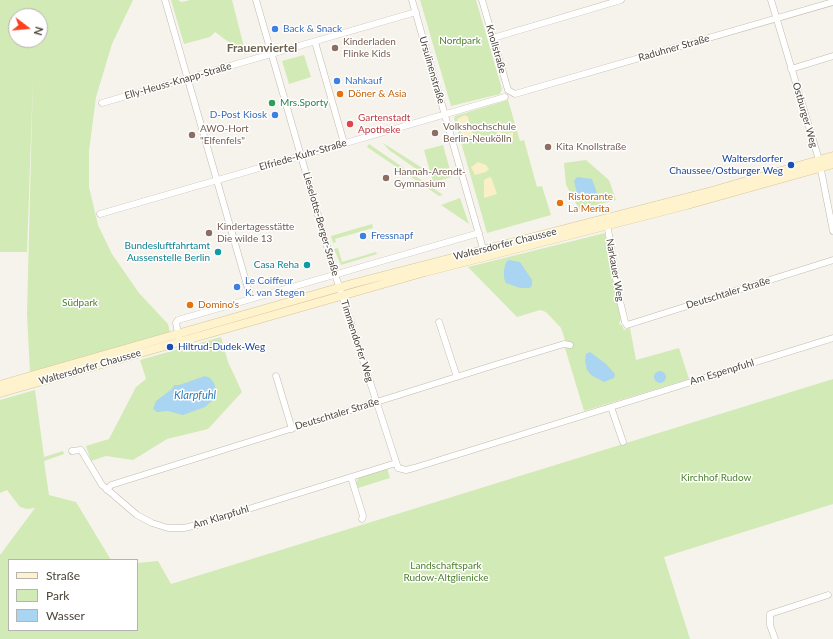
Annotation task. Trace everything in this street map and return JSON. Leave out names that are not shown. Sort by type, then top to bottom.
[{"type":"main road","name":"Waltersdorfer Chaussee","points":[[0,393],[179,338],[341,291],[606,221],[687,205],[820,164],[833,156]]},
{"type":"main road","name":"Waltersdorfer Chaussee","points":[[820,164],[833,164]]},
{"type":"main road","name":"Waltersdorfer Chaussee","points":[[0,386],[179,338]]},
{"type":"street","points":[[165,0],[251,299]]},
{"type":"street","name":"Lieselotte-Berger-Straße","points":[[256,0],[341,291]]},
{"type":"street","name":"Ursulinenstraße","points":[[412,0],[484,252]]},
{"type":"street","name":"Knollstraße","points":[[482,0],[508,90],[515,94]]},
{"type":"street","points":[[493,38],[621,0]]},
{"type":"street","name":"Ostburger Weg","points":[[771,0],[820,164],[833,231]]},
{"type":"street","name":"Raduhner Straße","points":[[515,94],[833,2]]},
{"type":"street","name":"Elly-Heuss-Knapp-Straße","points":[[102,103],[416,12]]},
{"type":"street","points":[[315,42],[344,143]]},
{"type":"street","points":[[791,69],[833,56]]},
{"type":"street","name":"Elfriede-Kuhr-Straße","points":[[100,214],[505,96]]},
{"type":"street","name":"Narkauer Weg","points":[[606,221],[625,322]]},
{"type":"street","name":"Waltersdorfer Chaussee","points":[[179,338],[176,323],[178,320],[479,233]]},
{"type":"street","name":"Deutschtaler Straße","points":[[625,322],[627,325],[833,260]]},
{"type":"street","name":"Timmendorfer Weg","points":[[341,291],[396,463]]},
{"type":"street","points":[[439,322],[457,377]]},
{"type":"street","name":"Am Espenpfuhl","points":[[396,463],[398,468],[402,470],[414,468],[833,338]]},
{"type":"street","name":"Deutschtaler Straße","points":[[107,490],[111,485],[564,344],[570,345]]},
{"type":"street","points":[[276,376],[292,429]]},
{"type":"street","points":[[611,407],[622,442]]},
{"type":"street","name":"Am Klarpfuhl","points":[[72,451],[81,450],[92,471],[107,490],[137,515],[152,523],[168,528],[184,528],[352,478],[396,463]]},
{"type":"street","points":[[352,478],[363,516],[362,519]]},
{"type":"street","points":[[775,639],[770,625],[770,614],[828,595]]},
{"type":"green space","name":"Südpark","points":[[0,0],[133,0],[112,44],[96,97],[89,151],[89,187],[98,225],[112,254],[139,293],[168,324],[170,334],[30,372],[27,314],[33,77],[27,252],[0,252]]},
{"type":"green space","points":[[171,0],[178,0],[182,2],[190,0],[232,0],[246,55],[215,32],[210,37],[184,44]]},
{"type":"green space","name":"Nordpark","points":[[420,0],[476,0],[502,89],[500,94],[451,106]]},
{"type":"green space","points":[[304,55],[311,77],[289,84],[282,61]]},
{"type":"green space","points":[[508,100],[520,141],[524,140],[537,187],[542,186],[551,215],[487,233],[454,118],[455,116]]},
{"type":"green space","points":[[383,143],[424,169],[422,173],[389,150]]},
{"type":"green space","points":[[369,144],[443,195],[439,196],[367,147]]},
{"type":"green space","points":[[443,145],[452,177],[433,182],[424,150]]},
{"type":"green space","points":[[586,160],[609,180],[616,200],[580,209],[578,207],[566,185],[564,163]]},
{"type":"green space","points":[[460,198],[469,224],[441,205]]},
{"type":"green space","points":[[372,224],[373,228],[335,239],[336,242],[333,243],[331,236]]},
{"type":"green space","points":[[605,233],[621,319],[619,324],[622,325],[624,330],[630,328],[636,360],[679,348],[689,379],[584,411],[565,348],[565,340],[561,328],[546,312],[540,310],[517,317],[468,267]]},
{"type":"green space","points":[[338,248],[342,262],[376,252],[377,254],[341,265],[334,249]]},
{"type":"green space","points":[[221,337],[228,362],[242,392],[208,429],[167,439],[133,460],[106,456],[91,461],[86,446],[109,439],[136,387],[146,379],[140,360]]},
{"type":"green space","points":[[833,379],[833,504],[664,557],[690,639],[0,639],[0,555],[35,508],[27,509],[20,507],[7,490],[0,493],[0,400],[35,390],[44,457],[63,451],[64,454],[44,461],[49,495],[76,502],[110,559],[8,559],[8,631],[138,631],[138,563],[158,561],[171,584]]},
{"type":"green space","points":[[387,468],[390,478],[358,488],[356,482],[359,477]]},
{"type":"sand","points":[[465,115],[468,117],[474,138],[463,140],[457,119]]},
{"type":"sand","points":[[497,131],[506,134],[513,132],[513,141],[496,139]]},
{"type":"sand","points":[[478,162],[486,165],[489,169],[486,172],[475,175],[471,167]]},
{"type":"sand","points":[[491,177],[497,194],[484,198],[484,181],[485,179]]},
{"type":"water","points":[[577,177],[592,179],[597,193],[596,199],[589,202],[577,193],[574,181]]},
{"type":"water","points":[[509,260],[520,262],[532,280],[532,285],[530,288],[520,288],[506,283],[504,278],[504,270],[506,262]]},
{"type":"water","points":[[590,352],[606,364],[615,374],[614,378],[604,382],[591,375],[587,370],[585,361],[586,354]]},
{"type":"water","points":[[662,371],[665,372],[665,382],[658,383],[655,382],[654,375],[655,372]]},
{"type":"water","name":"Klarpfuhl","points":[[205,376],[210,378],[214,383],[217,393],[213,400],[205,407],[183,415],[168,411],[157,412],[153,409],[156,401],[172,389],[174,385],[179,385]]},
{"type":"place","name":"Back & Snack","points":[[275,29]]},
{"type":"place","name":"Kinderladen Flinke Kids","points":[[335,48]]},
{"type":"place","name":"Nahkauf","points":[[337,81]]},
{"type":"place","name":"Döner & Asia","points":[[340,94]]},
{"type":"place","name":"Mrs.Sporty","points":[[272,103]]},
{"type":"place","name":"D-Post Kiosk","points":[[275,115]]},
{"type":"place","name":"Gartenstadt Apotheke","points":[[350,124]]},
{"type":"place","name":"Volkshochschule Berlin-Neukölln","points":[[435,133]]},
{"type":"place","name":"AWO-Hort \"Elfenfels\"","points":[[192,135]]},
{"type":"place","name":"Kita Knollstraße","points":[[548,147]]},
{"type":"place","name":"Waltersdorfer Chaussee/Ostburger Weg","points":[[791,165]]},
{"type":"place","name":"Hannah-Arendt- Gymnasium","points":[[386,178]]},
{"type":"place","name":"Ristorante La Merita","points":[[560,203]]},
{"type":"place","name":"Kindertagesstätte Die wilde 13","points":[[209,233]]},
{"type":"place","name":"Fressnapf","points":[[363,236]]},
{"type":"place","name":"Bundesluftfahrtamt Aussenstelle Berlin","points":[[218,252]]},
{"type":"place","name":"Casa Reha","points":[[307,265]]},
{"type":"place","name":"Le Coiffeur K. van Stegen","points":[[237,287]]},
{"type":"place","name":"Domino's","points":[[190,305]]},
{"type":"place","name":"Hiltrud-Dudek-Weg","points":[[170,347]]},
{"type":"district","name":"Frauenviertel","points":[[262,48]]},
{"type":"park label","name":"Kirchhof Rudow","points":[[716,478]]},
{"type":"park label","name":"Landschaftspark Rudow-Altglienicke","points":[[446,572]]}]
